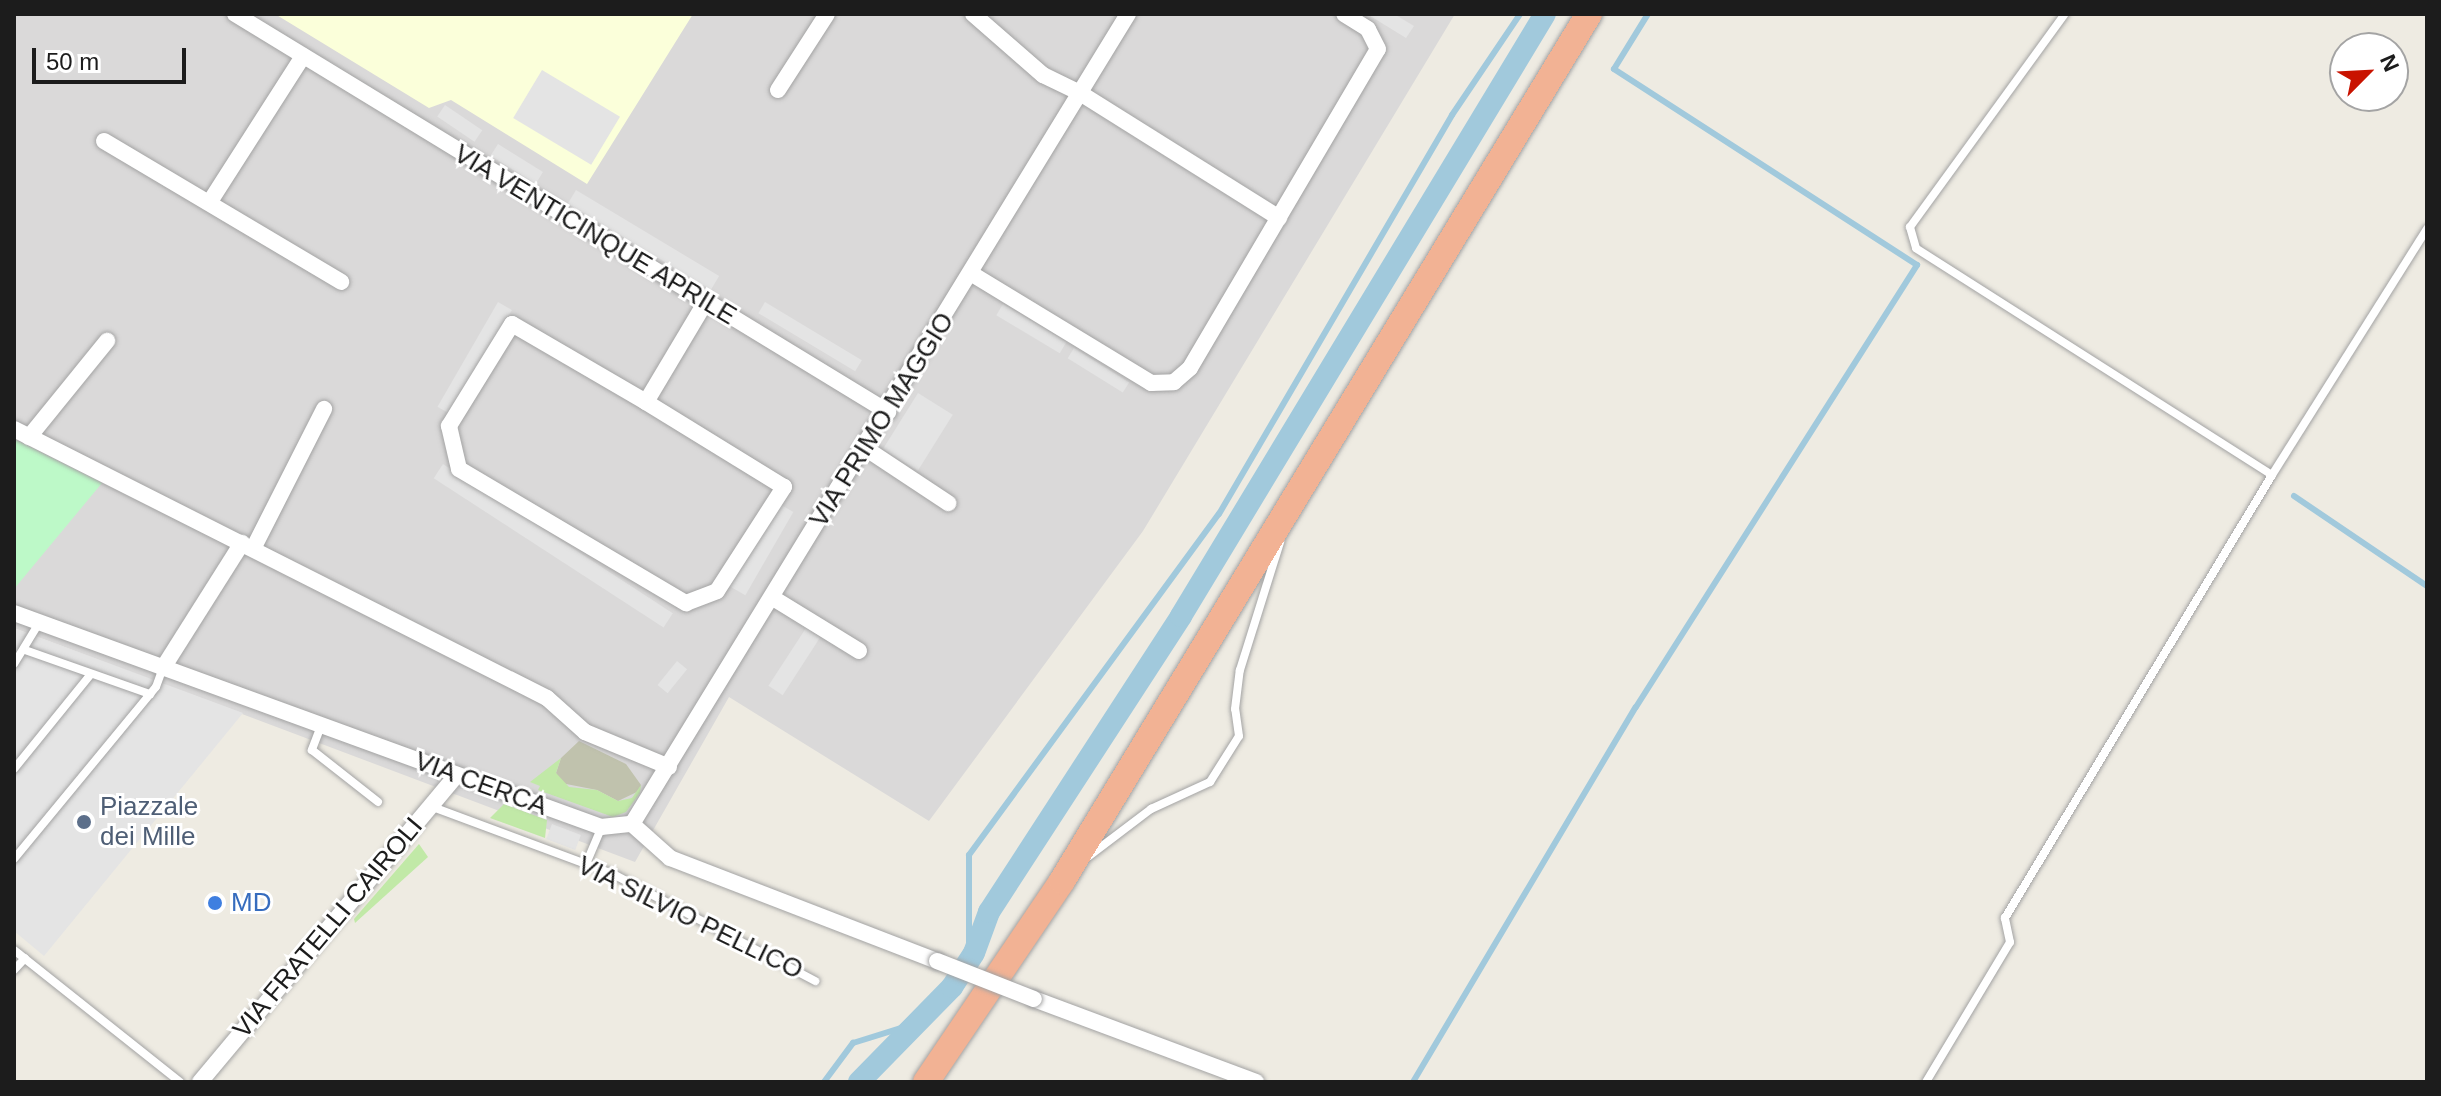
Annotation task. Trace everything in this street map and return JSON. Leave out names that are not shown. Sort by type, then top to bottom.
[{"type":"highway","points":[[926,1082],[1062,881],[1284,523],[1502,150],[1589,14]]},
{"type":"street","name":"VIA VENTICINQUE APRILE","points":[[235,14],[888,412]]},
{"type":"street","points":[[778,90],[827,14]]},
{"type":"street","points":[[973,14],[1043,75],[1080,93],[1279,218]]},
{"type":"street","name":"VIA PRIMO MAGGIO","points":[[632,824],[888,412],[1128,14]]},
{"type":"street","points":[[972,274],[1151,383],[1174,382],[1190,368],[1378,49],[1368,29],[1344,14]]},
{"type":"street","points":[[211,200],[303,56]]},
{"type":"street","points":[[104,141],[211,200],[341,282]]},
{"type":"street","points":[[646,402],[705,303]]},
{"type":"street","points":[[512,324],[646,402],[784,487],[717,591],[686,603],[459,469],[449,426],[512,324]]},
{"type":"street","points":[[29,437],[107,341]]},
{"type":"street","points":[[163,668],[248,545],[324,409]]},
{"type":"street","points":[[14,429],[547,698],[585,732],[669,767]]},
{"type":"street","points":[[865,448],[948,503]]},
{"type":"street","points":[[773,598],[859,651]]},
{"type":"street","name":"VIA CERCA","points":[[14,613],[601,827],[632,824]]},
{"type":"street","name":"VIA FRATELLI CAIROLI","points":[[200,1082],[457,775]]},
{"type":"street","points":[[632,824],[670,858],[1256,1082]]},
{"type":"lane","points":[[2065,14],[1910,227],[1916,248],[2272,475]]},
{"type":"lane","points":[[1926,1082],[2010,942],[2005,918],[2272,475],[2427,229]]},
{"type":"lane","points":[[1062,881],[1114,834],[1210,782],[1233,747],[1239,736],[1235,709],[1240,670],[1275,567],[1284,523]]},
{"type":"lane","points":[[14,664],[39,623]]},
{"type":"lane","points":[[25,650],[150,694]]},
{"type":"lane","points":[[14,859],[150,694],[163,668]]},
{"type":"lane","points":[[14,769],[91,674]]},
{"type":"lane","points":[[321,726],[312,750],[378,802]]},
{"type":"lane","name":"VIA SILVIO PELLICO","points":[[429,806],[586,864],[815,981]]},
{"type":"lane","points":[[586,864],[601,827]]},
{"type":"lane","points":[[14,950],[180,1082]]},
{"type":"lane","points":[[14,970],[25,958]]},
{"type":"shaded area","points":[[14,14],[1455,14],[1143,531],[929,821],[729,697],[635,862],[14,628]]},
{"type":"shaded area","points":[[275,14],[693,14],[587,184],[451,100],[429,108]]},
{"type":"shaded area","points":[[1367,14],[1394,14],[1414,26],[1406,38]]},
{"type":"shaded area","points":[[542,70],[620,117],[591,165],[513,118]]},
{"type":"shaded area","points":[[445,105],[482,130],[474,142],[437,117]]},
{"type":"shaded area","points":[[498,144],[543,172],[536,184],[491,156]]},
{"type":"shaded area","points":[[576,190],[719,276],[711,290],[568,204]]},
{"type":"shaded area","points":[[498,302],[512,310],[451,415],[438,407]]},
{"type":"shaded area","points":[[765,302],[862,360],[855,371],[758,313]]},
{"type":"shaded area","points":[[1003,304],[1066,342],[1060,353],[996,315]]},
{"type":"shaded area","points":[[1074,348],[1129,382],[1123,393],[1068,358]]},
{"type":"shaded area","points":[[918,393],[953,415],[918,471],[883,449]]},
{"type":"shaded area","points":[[443,464],[673,613],[664,627],[434,478]]},
{"type":"shaded area","points":[[776,502],[793,512],[745,595],[728,585]]},
{"type":"shaded area","name":"Piazzale dei Mille","points":[[14,628],[243,713],[44,956],[14,931]]},
{"type":"shaded area","points":[[806,628],[820,637],[783,695],[768,686]]},
{"type":"shaded area","points":[[677,661],[687,669],[668,693],[657,685]]},
{"type":"shaded area","points":[[579,741],[626,764],[641,785],[639,791],[618,801],[597,790],[561,783],[556,773],[561,758]]},
{"type":"shaded area","points":[[552,824],[581,835],[575,850],[546,839]]},
{"type":"green space","points":[[14,439],[102,483],[14,589]]},
{"type":"green space","points":[[561,758],[556,773],[569,787],[597,790],[618,801],[632,798],[641,785],[640,793],[626,812],[613,817],[538,790],[540,786],[530,782]]},
{"type":"green space","points":[[504,804],[547,820],[545,838],[490,818]]},
{"type":"green space","points":[[419,844],[428,857],[355,923],[354,919]]},
{"type":"waterway","points":[[824,1082],[853,1043],[901,1028],[943,988],[969,950],[969,855],[1219,514],[1452,115],[1520,14]]},
{"type":"waterway","points":[[859,1082],[952,987],[974,953],[989,912],[1181,616],[1545,14]]},
{"type":"waterway","points":[[1413,1082],[1636,707],[1917,265],[1614,69],[1648,14]]},
{"type":"waterway","points":[[2294,496],[2427,586]]},
{"type":"place","name":"Piazzale dei Mille","points":[[84,822]]},
{"type":"place","name":"MD","points":[[215,903]]}]
